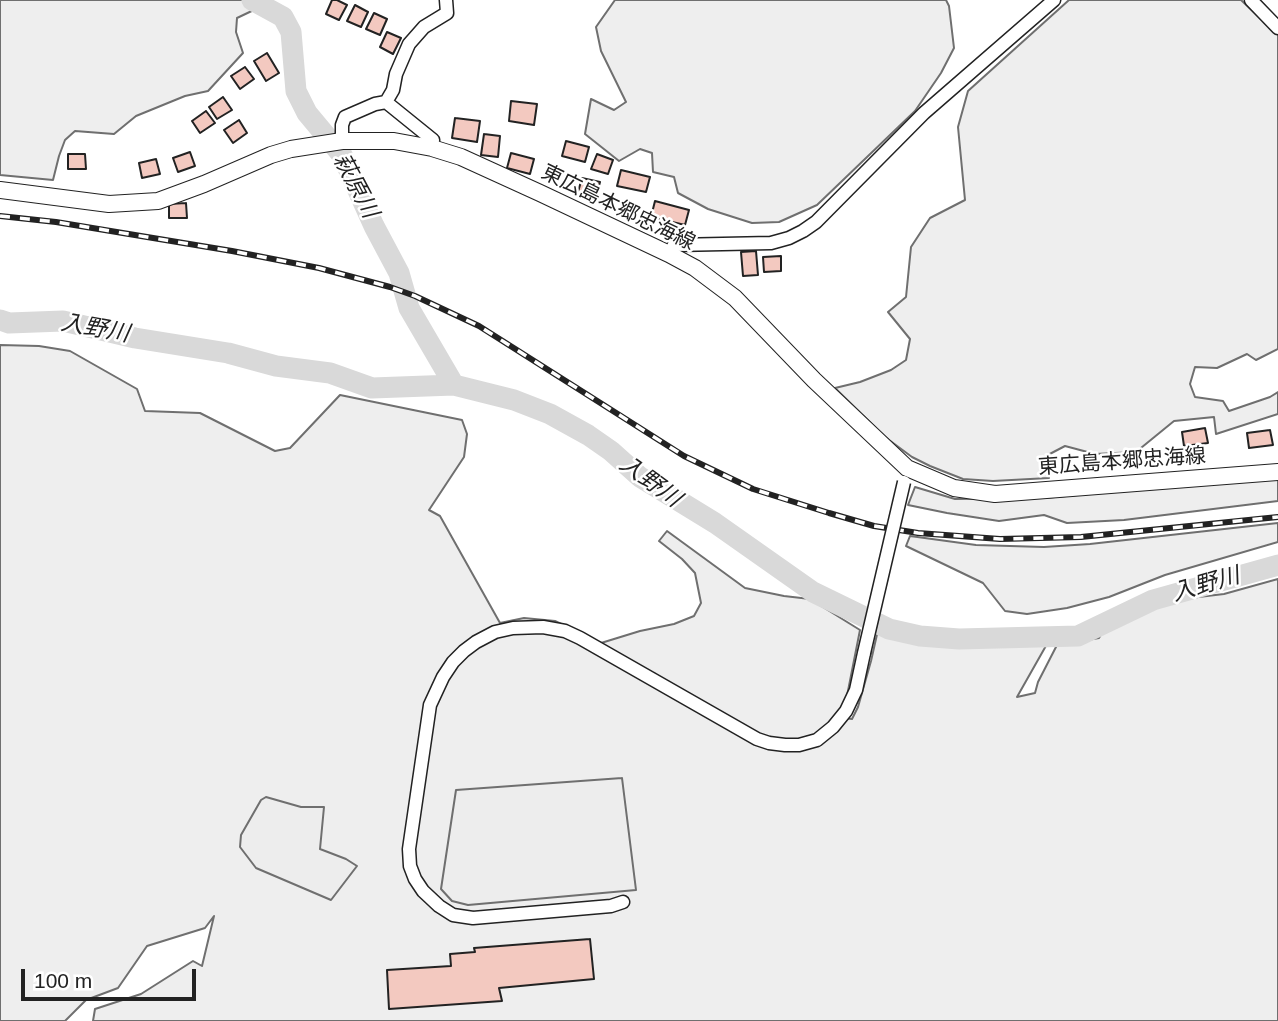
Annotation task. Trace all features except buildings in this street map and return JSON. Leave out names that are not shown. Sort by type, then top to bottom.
[{"type":"main road","name":"東広島本郷忠海線","points":[[0,190],[109,204],[158,201],[291,149],[342,141],[394,141],[432,148],[461,157],[695,268],[735,298],[905,475],[954,488],[995,494],[1278,472]]},
{"type":"street","points":[[386,102],[409,44],[424,27],[447,13],[446,0]]},
{"type":"street","points":[[669,254],[674,245],[771,243],[803,231],[816,222],[924,113],[1054,0]]},
{"type":"street","points":[[1251,0],[1278,27]]},
{"type":"street","points":[[342,141],[345,117],[386,102],[433,140],[432,148]]},
{"type":"street","points":[[623,902],[611,906],[472,918],[453,915],[424,891],[410,866],[408,849],[430,705],[443,677],[453,662],[470,646],[495,632],[544,627],[565,631],[580,638],[757,739],[769,743],[799,745],[817,740],[833,727],[846,711],[856,690],[905,475]]},
{"type":"shaded area","points":[[0,0],[245,0],[258,8],[237,18],[236,32],[243,53],[208,91],[185,96],[136,116],[114,134],[75,131],[65,140],[53,180],[0,175]]},
{"type":"shaded area","points":[[615,0],[946,0],[954,48],[941,73],[915,111],[817,205],[779,222],[752,223],[708,209],[678,193],[674,177],[653,172],[652,153],[640,149],[619,161],[585,134],[591,99],[614,110],[626,102],[601,51],[596,27]]},
{"type":"shaded area","points":[[1069,0],[1241,0],[1278,35],[1278,349],[1256,360],[1247,354],[1217,368],[1195,367],[1190,384],[1195,397],[1223,401],[1229,411],[1278,392],[1278,414],[1216,434],[1214,417],[1174,421],[1136,452],[1095,454],[1065,446],[1044,457],[1049,478],[993,481],[963,479],[912,457],[885,437],[835,388],[891,370],[906,360],[910,339],[888,312],[906,297],[911,247],[930,218],[965,200],[958,127],[968,91]]},
{"type":"shaded area","points":[[0,345],[39,346],[70,351],[137,389],[145,411],[200,413],[275,451],[290,448],[340,395],[462,420],[467,434],[464,457],[429,510],[440,516],[500,623],[524,618],[555,621],[601,643],[674,624],[694,616],[701,603],[695,573],[659,541],[667,531],[745,588],[810,599],[860,630],[846,701],[836,717],[852,719],[858,707],[878,630],[936,646],[1047,644],[1017,697],[1035,693],[1057,645],[1099,638],[1106,625],[1129,612],[1165,601],[1224,594],[1278,579],[1278,1021],[93,1021],[95,1009],[141,994],[193,961],[202,966],[214,916],[205,928],[147,946],[118,988],[86,1000],[65,1021],[0,1021]]},
{"type":"shaded area","points":[[1278,477],[1278,501],[1124,520],[1067,523],[1044,515],[999,521],[908,505],[915,487],[955,499],[1044,498]]},
{"type":"shaded area","points":[[1278,523],[1278,542],[1165,575],[1109,597],[1067,608],[1027,614],[1005,611],[983,583],[906,546],[910,536],[976,545],[1044,547]]},
{"type":"shaded area","points":[[622,778],[636,890],[468,905],[452,901],[441,889],[456,790]]},
{"type":"shaded area","points":[[266,797],[301,807],[324,807],[320,849],[357,866],[331,900],[256,868],[240,847],[241,835],[261,800]]},
{"type":"waterway","name":"萩原川","points":[[252,0],[283,17],[291,32],[296,91],[307,113],[342,155],[399,273],[409,308],[454,385]]},
{"type":"waterway","name":"入野川","points":[[0,320],[9,323],[63,321],[135,338],[228,353],[276,366],[330,373],[372,388],[454,385],[514,400],[550,414],[588,435],[640,477],[715,523],[813,592],[889,629],[920,636],[959,639],[1078,636],[1153,600],[1278,565]]},
{"type":"railway","points":[[0,216],[56,222],[232,251],[319,268],[390,287],[479,326],[684,456],[753,489],[874,526],[918,533],[1000,539],[1081,537],[1278,517]]}]
